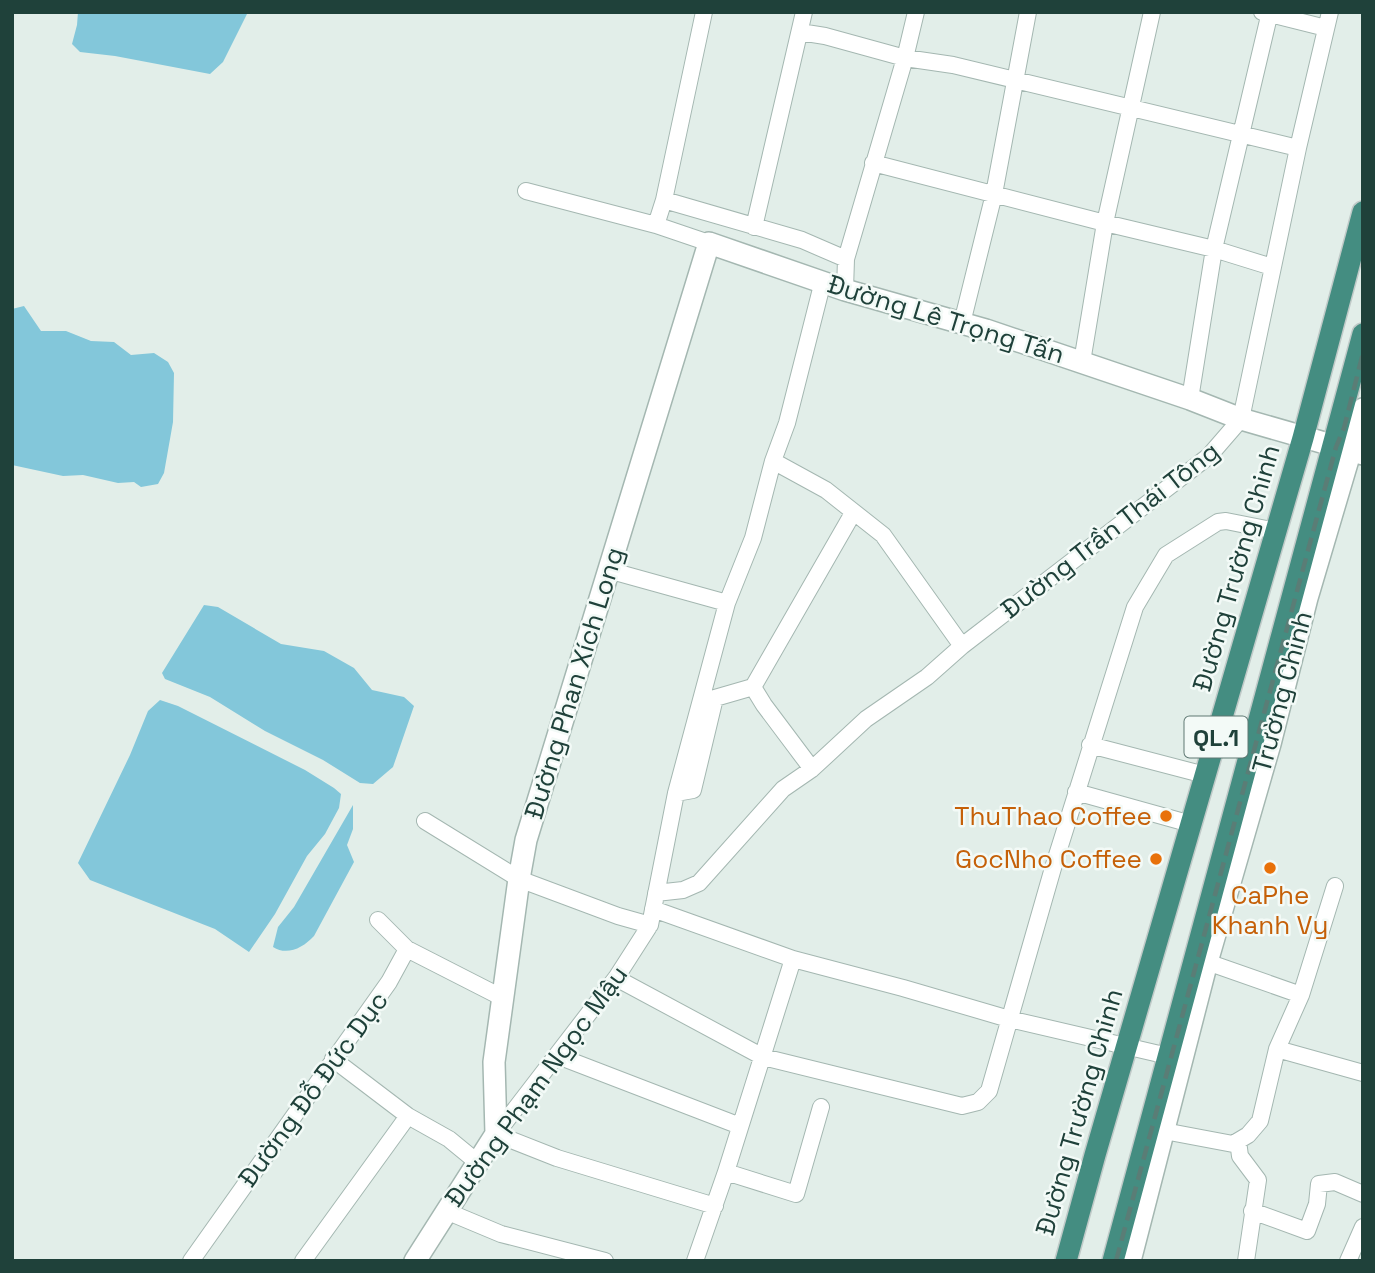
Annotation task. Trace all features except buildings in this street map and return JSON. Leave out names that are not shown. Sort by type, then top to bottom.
[{"type":"highway","name":"Đường Trường Chinh","points":[[1066,1261],[1303,438],[1363,212]]},
{"type":"highway","name":"QL.1","points":[[1113,1261],[1168,1056],[1349,451],[1363,334]]},
{"type":"street","points":[[656,225],[664,200],[704,12]]},
{"type":"street","points":[[754,227],[804,12]]},
{"type":"street","points":[[845,290],[846,258],[916,12]]},
{"type":"street","points":[[962,323],[993,194],[1028,12]]},
{"type":"street","points":[[1082,362],[1104,223],[1152,12]]},
{"type":"street","points":[[1189,398],[1214,249],[1267,13],[1328,20]]},
{"type":"street","name":"Đường Trần Thái Tông","points":[[653,909],[699,883],[783,789],[812,769],[866,719],[927,677],[962,646],[1209,456],[1241,419],[1328,20]]},
{"type":"street","points":[[800,32],[825,36],[905,58],[953,65],[1298,148]]},
{"type":"street","points":[[873,163],[1214,249],[1272,267]]},
{"type":"street","name":"Đường Lê Trọng Tấn","points":[[526,191],[656,225],[845,290],[962,323],[1189,398],[1241,419],[1349,451]]},
{"type":"street","points":[[664,200],[802,240],[846,258]]},
{"type":"street","name":"Đường Phan Xích Long","points":[[496,1134],[494,1062],[526,840],[709,243]]},
{"type":"street","points":[[653,909],[676,793],[727,603],[753,538],[773,461],[787,423],[823,281]]},
{"type":"street","name":"Trường Chinh","points":[[1130,1261],[1207,962],[1270,744],[1307,598],[1363,409]]},
{"type":"street","points":[[773,461],[826,490],[883,535],[962,646]]},
{"type":"street","points":[[676,793],[693,790],[715,698],[753,687],[853,513]]},
{"type":"street","points":[[616,978],[763,1057],[962,1106],[978,1102],[989,1091],[1090,745],[1135,607],[1166,555],[1218,522],[1226,521],[1276,531]]},
{"type":"street","points":[[608,570],[727,603]]},
{"type":"street","points":[[753,687],[812,769]]},
{"type":"street","points":[[1090,745],[1205,775]]},
{"type":"street","points":[[1076,792],[1191,824]]},
{"type":"street","points":[[425,821],[519,879],[618,916],[653,909],[793,959],[1009,1020],[1168,1056]]},
{"type":"street","points":[[1164,1131],[1233,1144],[1248,1135],[1260,1121],[1277,1049],[1301,995],[1335,886]]},
{"type":"street","name":"Đường Phạm Ngọc Mậu","points":[[415,1261],[496,1134],[616,978],[653,909]]},
{"type":"street","points":[[378,920],[408,949],[503,998]]},
{"type":"street","name":"Đường Đỗ Đức Dục","points":[[191,1261],[389,982],[408,949]]},
{"type":"street","points":[[695,1261],[793,959]]},
{"type":"street","points":[[1207,962],[1301,995]]},
{"type":"street","points":[[1277,1049],[1363,1073]]},
{"type":"street","points":[[558,1056],[740,1126]]},
{"type":"street","points":[[333,1059],[408,1116],[449,1139],[477,1162]]},
{"type":"street","points":[[726,1172],[796,1194],[821,1107]]},
{"type":"street","points":[[303,1261],[408,1116]]},
{"type":"street","points":[[496,1134],[557,1158],[715,1206]]},
{"type":"street","points":[[1238,1141],[1240,1156],[1258,1180],[1246,1261]]},
{"type":"street","points":[[1252,1211],[1307,1231],[1317,1204],[1319,1184],[1335,1182],[1363,1194]]},
{"type":"street","points":[[446,1211],[501,1234],[605,1261]]},
{"type":"street","points":[[1348,1261],[1363,1227]]},
{"type":"water","points":[[78,12],[248,12],[223,62],[210,74],[80,52],[72,44]]},
{"type":"water","points":[[24,306],[41,331],[66,331],[91,341],[114,342],[131,355],[154,353],[168,362],[174,373],[173,422],[164,473],[158,484],[141,487],[134,482],[118,483],[83,475],[63,476],[12,465],[12,309]]},
{"type":"water","points":[[204,605],[218,607],[281,644],[324,651],[354,668],[372,690],[404,697],[414,706],[393,767],[373,784],[360,783],[323,760],[265,731],[210,697],[165,679],[162,673]]},
{"type":"water","points":[[160,700],[178,706],[305,770],[341,794],[339,808],[325,834],[307,856],[275,914],[249,952],[215,929],[90,880],[78,863],[148,711]]},
{"type":"water","points":[[353,805],[353,829],[347,845],[354,862],[314,936],[295,949],[278,950],[273,947],[278,927],[294,907]]},
{"type":"railway","points":[[1116,1261],[1363,353]]},
{"type":"place","name":"ThuThao Coffee","points":[[1166,816]]},
{"type":"place","name":"GocNho Coffee","points":[[1156,859]]},
{"type":"place","name":"CaPhe Khanh Vy","points":[[1270,868]]}]
